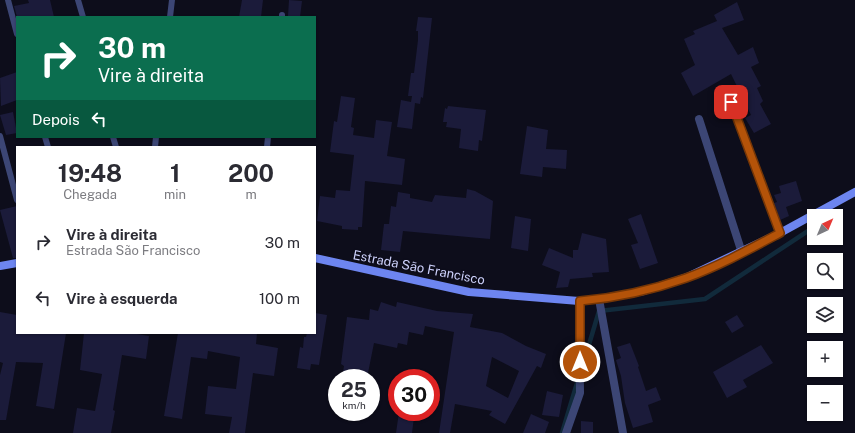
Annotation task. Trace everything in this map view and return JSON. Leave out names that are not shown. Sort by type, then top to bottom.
[{"type":"main road","name":"Estrada São Francisco","points":[[316,258],[469,292],[580,301],[599,299],[644,291],[687,277],[742,253],[855,192]]},
{"type":"main road","points":[[0,266],[16,264]]},
{"type":"street","points":[[699,119],[742,253]]},
{"type":"street","points":[[599,299],[623,433]]},
{"type":"street","points":[[566,433],[580,393],[580,301]]},
{"type":"lane","points":[[8,0],[16,30]]},
{"type":"lane","points":[[78,0],[83,16]]},
{"type":"lane","points":[[170,16],[172,0]]},
{"type":"lane","points":[[731,102],[780,233]]},
{"type":"lane","points":[[0,136],[16,196]]},
{"type":"building","points":[[28,0],[50,0],[54,16],[17,16],[14,6],[29,3]]},
{"type":"building","points":[[242,0],[263,0],[261,16],[239,16]]},
{"type":"building","points":[[289,0],[302,1],[300,16],[288,16]]},
{"type":"building","points":[[737,2],[744,20],[722,28],[738,55],[753,47],[759,63],[751,67],[761,86],[757,88],[763,101],[760,104],[771,124],[754,133],[745,118],[751,115],[731,74],[693,96],[681,73],[695,65],[684,39],[695,34],[693,31],[717,21],[714,15]]},
{"type":"building","points":[[418,17],[432,18],[423,98],[421,97],[420,104],[415,103],[412,129],[397,127],[401,100],[411,102],[412,96],[408,96],[411,73],[414,73],[418,40],[418,31],[416,31]]},
{"type":"building","points":[[16,72],[16,100],[1,106],[0,78]]},
{"type":"building","points":[[341,96],[355,98],[351,127],[354,128],[353,135],[374,138],[376,120],[392,122],[387,156],[405,159],[402,185],[365,181],[362,227],[358,227],[358,230],[342,229],[342,226],[317,221],[320,196],[335,198],[336,190],[350,191],[354,155],[330,152],[334,121],[337,122]]},
{"type":"building","points":[[448,106],[486,110],[482,141],[479,140],[478,151],[459,148],[461,129],[446,127],[447,122],[443,122],[445,108],[447,109]]},
{"type":"building","points":[[13,112],[16,133],[6,135],[0,115]]},
{"type":"building","points":[[527,126],[548,130],[546,149],[567,150],[566,169],[543,167],[542,177],[520,174]]},
{"type":"building","points":[[796,181],[802,201],[786,207],[789,216],[780,220],[774,203],[777,202],[774,195],[781,193],[779,186]]},
{"type":"building","points":[[467,189],[475,191],[493,201],[490,239],[403,231],[400,252],[381,250],[384,224],[389,224],[391,206],[396,207],[398,192],[410,194],[410,198],[432,202],[435,195],[466,198]]},
{"type":"building","points":[[16,206],[16,258],[13,258],[0,210]]},
{"type":"building","points":[[641,214],[658,263],[640,269],[631,245],[638,243],[628,219]]},
{"type":"building","points":[[515,216],[531,219],[528,251],[511,248]]},
{"type":"building","points":[[582,233],[606,239],[609,272],[592,273],[593,277],[570,279],[568,287],[556,288],[560,272],[542,265],[549,248],[573,258],[573,250],[578,250]]},
{"type":"building","points":[[381,302],[396,307],[397,302],[437,311],[473,314],[470,327],[502,333],[526,346],[546,354],[541,368],[537,366],[505,424],[489,415],[492,411],[455,404],[450,433],[439,433],[454,332],[425,326],[423,335],[409,332],[407,345],[398,343],[397,348],[374,343],[369,369],[344,369],[344,366],[341,364],[347,317],[369,320],[370,309],[378,311]],"holes":[[[492,357],[519,371],[508,398],[486,386]]]},
{"type":"building","points":[[0,312],[16,315],[16,334],[66,334],[54,409],[36,406],[43,363],[16,362],[6,420],[0,420],[0,375],[3,363],[0,362]]},
{"type":"building","points":[[316,313],[327,315],[319,365],[311,364],[310,370],[297,368],[300,347],[303,348],[304,337],[306,337],[307,334],[316,334]]},
{"type":"building","points":[[737,315],[744,326],[732,333],[725,322]]},
{"type":"building","points":[[84,334],[137,334],[149,336],[146,359],[122,355],[113,410],[115,411],[111,433],[73,433],[77,408],[95,411],[102,374],[80,370]]},
{"type":"building","points":[[178,334],[257,334],[256,344],[278,348],[274,376],[253,373],[245,433],[229,433],[232,417],[205,414],[208,386],[236,389],[240,357],[208,351],[207,359],[191,357],[182,419],[164,416]]},
{"type":"building","points":[[630,343],[639,366],[638,367],[646,391],[656,387],[661,400],[648,405],[653,422],[633,428],[625,403],[621,376],[616,360],[621,358],[617,347]]},
{"type":"building","points":[[761,345],[773,363],[743,380],[747,387],[727,398],[713,372]]},
{"type":"building","points":[[547,391],[563,395],[559,417],[542,415]]},
{"type":"building","points":[[531,414],[549,422],[545,433],[523,433]]},
{"type":"building","points":[[398,421],[414,421],[412,433],[396,433]]},
{"type":"building","points":[[581,421],[593,422],[593,433],[581,433]]},
{"type":"waterway","points":[[582,368],[599,311],[705,299],[807,232]]},
{"type":"waterway","points":[[562,433],[577,383]]},
{"type":"route","points":[[580,362],[580,301],[644,291],[687,277],[742,253],[780,233],[731,102]]}]
